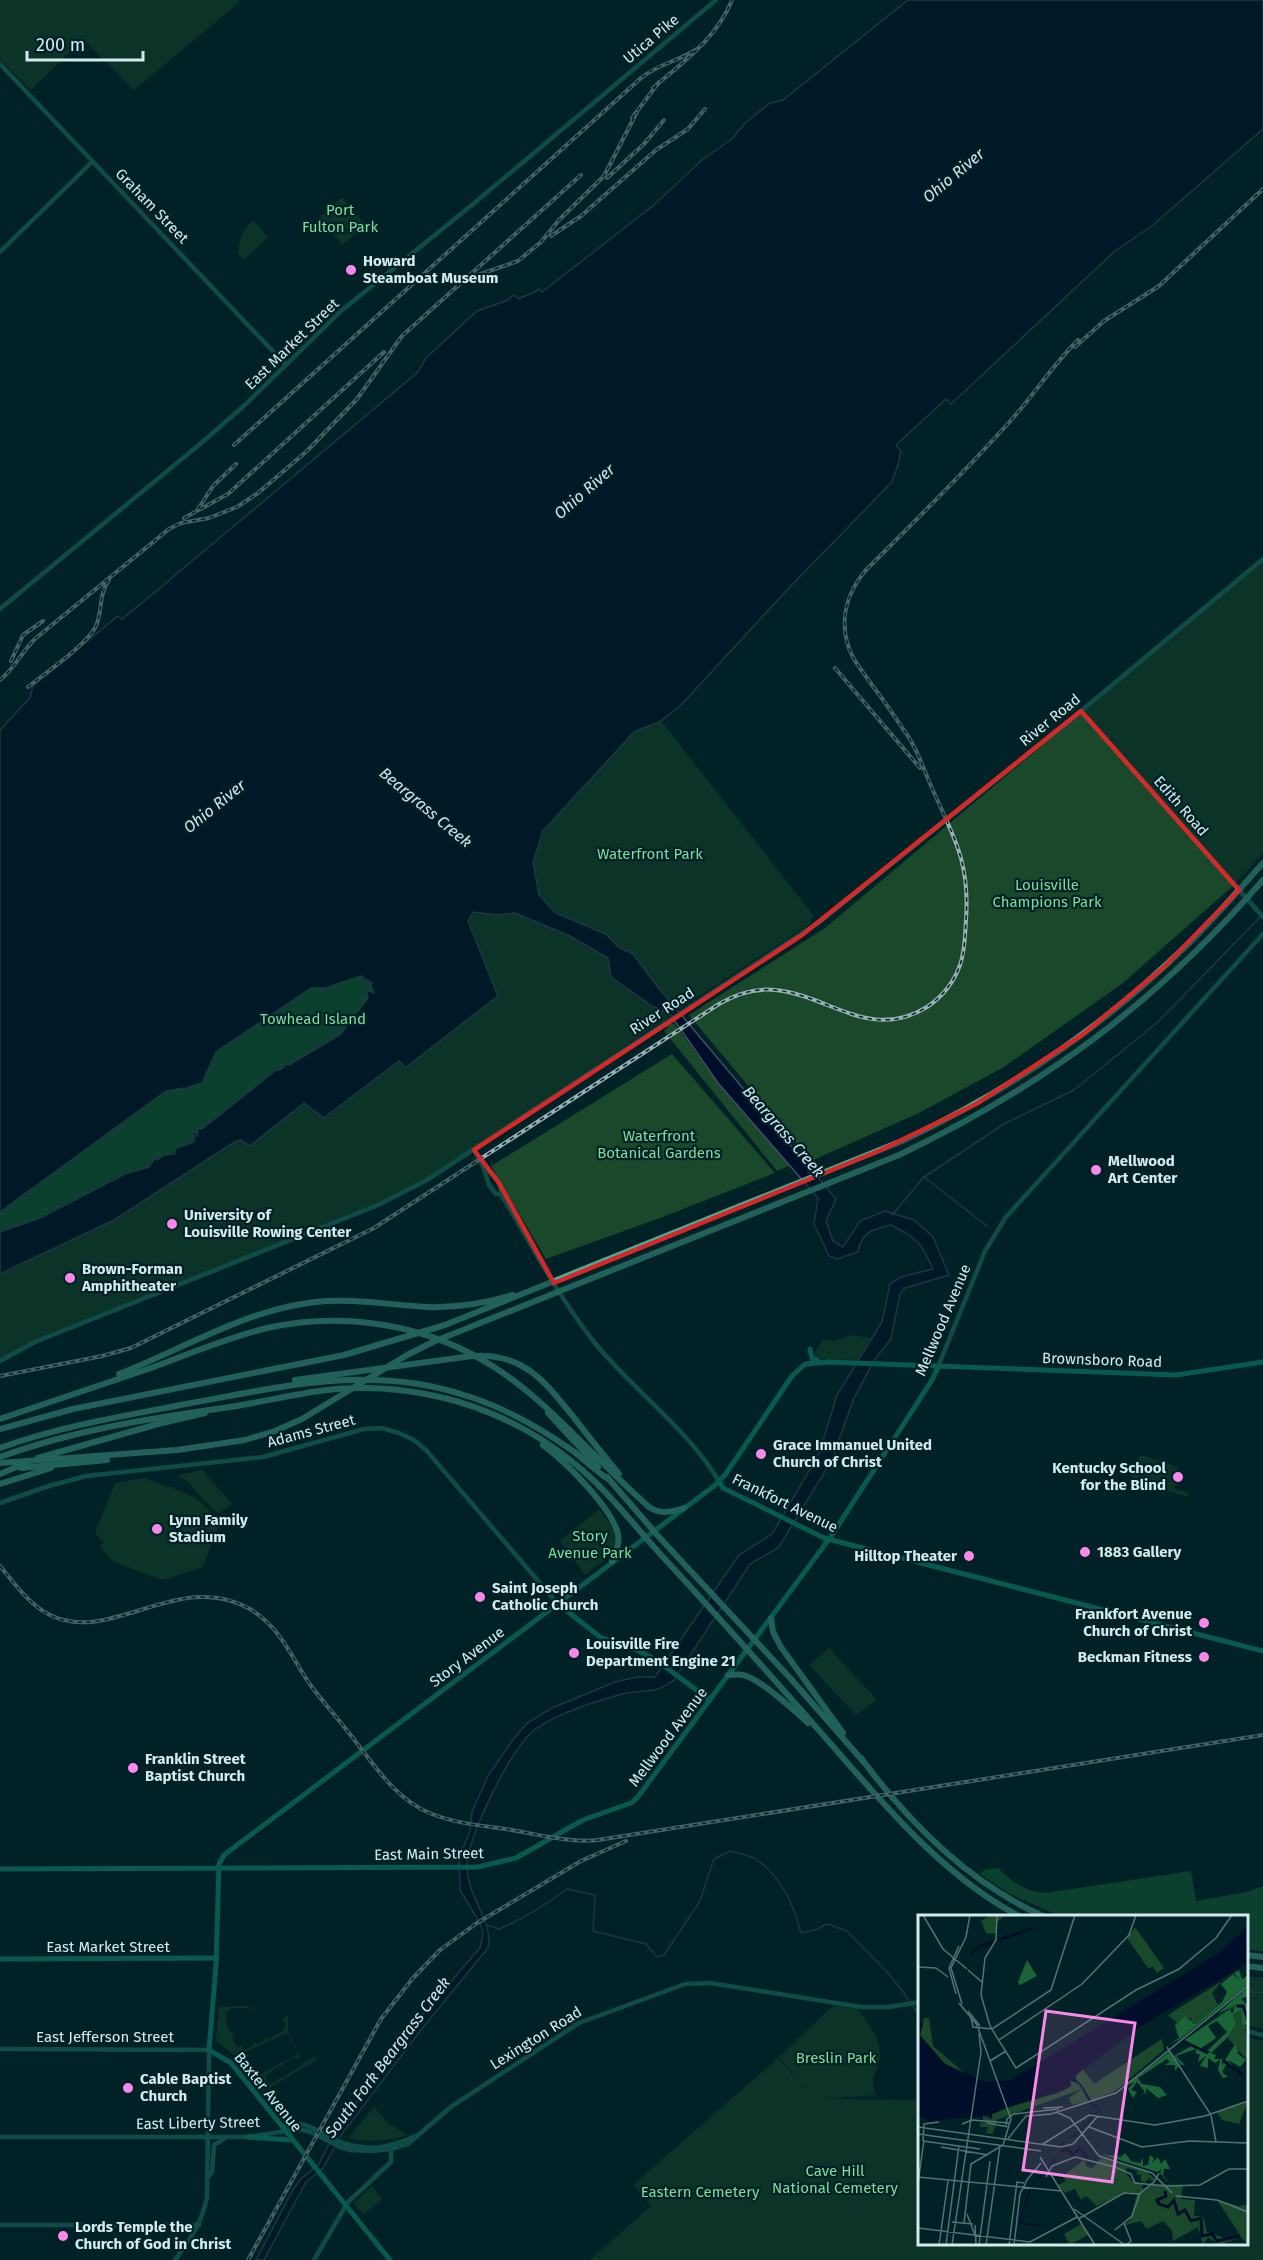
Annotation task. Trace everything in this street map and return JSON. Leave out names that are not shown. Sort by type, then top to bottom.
[{"type":"highway","points":[[0,1431],[73,1409],[313,1361],[394,1341],[445,1325],[902,1141],[997,1091],[1060,1051],[1120,1005],[1186,946],[1263,863]]},
{"type":"highway","points":[[0,1463],[216,1446],[275,1431],[321,1408],[407,1355],[460,1331],[899,1155],[1007,1098],[1070,1057],[1124,1017],[1188,959],[1261,883]]},
{"type":"highway","points":[[27,1410],[154,1361],[241,1321],[284,1307],[337,1301],[447,1307],[483,1303],[534,1291]]},
{"type":"highway","points":[[0,1419],[251,1333],[292,1323],[334,1320],[390,1326],[417,1332],[450,1344],[493,1367],[556,1415],[649,1507],[660,1512],[671,1512],[684,1508]]},
{"type":"highway","points":[[249,1393],[304,1379],[446,1359],[487,1355],[510,1360],[522,1365],[546,1383],[638,1498]]},
{"type":"highway","points":[[0,1448],[74,1425],[311,1382],[349,1378],[390,1380],[430,1386],[478,1399],[524,1419],[575,1452],[608,1479]]},
{"type":"highway","points":[[0,1456],[72,1434],[196,1411],[352,1388],[385,1389],[437,1397],[488,1412],[528,1431],[550,1445],[593,1480],[753,1655],[842,1757],[950,1870],[979,1893],[1016,1915]]},
{"type":"highway","points":[[437,1397],[521,1431],[542,1444],[567,1465],[591,1492],[615,1527],[618,1542],[612,1561]]},
{"type":"highway","points":[[538,1401],[659,1537],[760,1645],[915,1822],[954,1861],[996,1892],[1039,1915]]},
{"type":"highway","points":[[0,1472],[86,1444],[232,1406]]},
{"type":"highway","points":[[0,1484],[42,1470],[159,1452]]},
{"type":"highway","points":[[0,1472],[93,1462]]},
{"type":"highway","points":[[771,1618],[773,1632],[781,1647],[862,1760]]},
{"type":"highway","points":[[728,1675],[746,1676],[784,1702],[842,1757]]},
{"type":"highway","points":[[1248,1955],[1263,1957]]},
{"type":"highway","points":[[1248,1966],[1263,1968]]},
{"type":"main road","points":[[810,1349],[812,1359],[828,1362]]},
{"type":"main road","name":"Brownsboro Road","points":[[792,1376],[805,1364],[828,1362],[1176,1375],[1263,1362]]},
{"type":"main road","name":"Mellwood Avenue","points":[[635,1800],[829,1539],[938,1367]]},
{"type":"main road","name":"Story Avenue","points":[[219,1868],[220,1859],[225,1853],[719,1481],[792,1376]]},
{"type":"main road","name":"Frankfort Avenue","points":[[719,1481],[723,1488],[829,1539],[1263,1651]]},
{"type":"main road","points":[[557,1603],[600,1637],[639,1651],[661,1663],[710,1701]]},
{"type":"main road","name":"East Main Street","points":[[219,1868],[471,1868],[496,1864],[516,1858],[583,1820],[635,1800]]},
{"type":"main road","points":[[0,1869],[219,1868],[216,1958],[209,2050]]},
{"type":"main road","name":"East Market Street","points":[[0,1959],[216,1958]]},
{"type":"main road","name":"Baxter Avenue","points":[[209,2050],[231,2063],[390,2260]]},
{"type":"main road","points":[[248,2136],[291,2140]]},
{"type":"street","name":"Utica Pike","points":[[601,97],[716,0]]},
{"type":"street","name":"Graham Street","points":[[0,64],[286,365]]},
{"type":"street","name":"East Market Street","points":[[0,609],[246,404],[341,311],[601,97]]},
{"type":"street","points":[[0,252],[92,162]]},
{"type":"street","name":"River Road","points":[[0,1361],[35,1342],[378,1205],[427,1180],[802,935],[1081,711],[1263,559]]},
{"type":"street","name":"Edith Road","points":[[1081,711],[1261,916]]},
{"type":"street","name":"Mellwood Avenue","points":[[938,1367],[985,1251],[1006,1217],[1263,934]]},
{"type":"street","name":"Frankfort Avenue","points":[[474,1150],[491,1188],[496,1194],[501,1194]]},
{"type":"street","name":"Frankfort Avenue","points":[[483,1166],[499,1183],[501,1194],[539,1260],[589,1335],[706,1461],[719,1481]]},
{"type":"street","name":"Adams Street","points":[[0,1503],[86,1476],[248,1459],[279,1453],[360,1430],[391,1430],[410,1438],[426,1450],[557,1603]]},
{"type":"street","name":"Lexington Road","points":[[391,2148],[408,2144],[452,2106],[579,2023],[685,1984],[710,1983],[861,2007],[879,2008],[918,2002]]},
{"type":"street","points":[[1248,2031],[1263,2035]]},
{"type":"street","name":"East Jefferson Street","points":[[0,2049],[209,2050]]},
{"type":"street","points":[[175,2260],[199,2225],[206,2204],[209,2176],[209,2050]]},
{"type":"street","name":"East Liberty Street","points":[[0,2137],[248,2136],[295,2129],[307,2130],[341,2145],[364,2151],[391,2148]]},
{"type":"street","points":[[209,2176],[212,2172],[214,2145],[219,2140],[230,2136]]},
{"type":"street","points":[[314,2260],[346,2206],[391,2162],[391,2148]]},
{"type":"street","points":[[0,2225],[199,2225]]},
{"type":"highlighted area","points":[[1081,711],[1239,890],[1164,967],[1082,1035],[976,1104],[881,1150],[554,1283],[499,1183],[474,1150],[802,935]]},
{"type":"green space","points":[[0,0],[238,0],[240,2],[134,90],[83,39],[31,90],[0,60]]},
{"type":"green space","name":"Port Fulton Park","points":[[342,197],[366,225],[342,245],[319,218]]},
{"type":"green space","points":[[253,220],[268,237],[244,260],[238,254],[239,244],[244,231]]},
{"type":"green space","name":"Louisville Champions Park","points":[[1263,560],[1263,853],[1234,885],[1123,983],[1004,1067],[919,1113],[811,1161],[689,1015],[825,928]]},
{"type":"green space","name":"Waterfront Park","points":[[661,721],[814,916],[811,923],[666,1018],[672,1024],[674,1023],[718,1083],[791,1165],[777,1171],[664,1031],[668,1027],[662,1021],[487,1141],[378,1205],[35,1342],[0,1361],[0,1275],[114,1220],[236,1141],[241,1140],[250,1145],[304,1103],[325,1118],[399,1061],[405,1067],[497,996],[468,921],[473,912],[496,915],[515,913],[570,936],[608,958],[606,934],[556,913],[539,895],[533,862],[543,831],[634,732]]},
{"type":"green space","name":"Towhead Island","points":[[361,976],[372,983],[374,993],[366,990],[368,998],[340,1035],[280,1071],[277,1070],[202,1129],[197,1129],[199,1134],[195,1132],[193,1142],[165,1157],[154,1159],[149,1167],[124,1176],[40,1218],[0,1232],[0,1212],[166,1091],[186,1088],[212,1062],[216,1052],[311,987],[325,988]]},
{"type":"green space","name":"Waterfront Botanical Gardens","points":[[672,1054],[775,1173],[546,1259],[491,1166]]},
{"type":"green space","points":[[850,1335],[870,1338],[858,1360],[817,1359],[812,1356],[823,1340],[835,1341]]},
{"type":"green space","points":[[1140,1456],[1177,1467],[1181,1476],[1178,1484],[1173,1488],[1189,1493],[1188,1497],[1131,1480],[1132,1465]]},
{"type":"green space","points":[[202,1470],[232,1504],[219,1513],[214,1511],[186,1480],[176,1476]]},
{"type":"green space","name":"Lynn Family Stadium","points":[[144,1478],[192,1496],[207,1508],[219,1525],[202,1568],[162,1580],[112,1561],[100,1546],[104,1543],[95,1533],[115,1483]]},
{"type":"green space","name":"Story Avenue Park","points":[[599,1509],[615,1531],[617,1541],[612,1553],[585,1575],[560,1541]]},
{"type":"green space","points":[[829,1648],[877,1700],[856,1715],[809,1665]]},
{"type":"green space","points":[[998,1868],[1020,1885],[1046,1893],[1191,1871],[1196,1901],[1247,1892],[1263,1886],[1263,1951],[1248,1950],[1248,1915],[1058,1915],[1008,1893],[980,1874],[984,1870]]},
{"type":"green space","points":[[1248,1976],[1263,1978],[1263,2029],[1248,2025]]},
{"type":"green space","points":[[222,2006],[248,2006],[250,2008],[250,2011],[248,2008],[230,2008],[226,2012],[226,2022],[230,2032],[235,2034],[232,2036],[237,2047],[242,2046],[244,2050],[254,2045],[253,2042],[256,2044],[265,2040],[265,2036],[268,2039],[283,2031],[286,2027],[282,2018],[288,2016],[288,2032],[300,2057],[298,2059],[295,2057],[283,2064],[284,2067],[281,2065],[266,2075],[267,2082],[271,2084],[303,2065],[303,2062],[315,2057],[317,2060],[262,2092],[256,2084],[259,2081],[257,2076],[298,2054],[287,2033],[237,2058],[216,2040],[219,2007],[235,2007]]},
{"type":"green space","name":"Cave Hill National Cemetery","points":[[833,2006],[858,2009],[879,2045],[879,2064],[873,2079],[876,2095],[825,2099],[918,2100],[918,2245],[1248,2245],[1248,2037],[1263,2041],[1263,2260],[590,2260],[651,2206],[633,2185],[778,2058],[814,2099],[779,2057]]},
{"type":"green space","points":[[374,2107],[389,2124],[408,2135],[378,2141],[348,2138]]},
{"type":"green space","points":[[372,2186],[382,2199],[363,2215],[354,2203]]},
{"type":"water","points":[[908,0],[1263,0],[1263,129],[1153,225],[1115,251],[951,404],[946,399],[896,445],[901,451],[891,483],[786,591],[681,705],[661,721],[634,732],[543,831],[533,862],[539,895],[556,913],[606,934],[618,947],[633,954],[657,986],[836,1199],[826,1221],[833,1241],[843,1247],[860,1221],[885,1211],[914,1220],[933,1237],[949,1275],[905,1288],[900,1294],[891,1339],[875,1359],[853,1400],[832,1460],[778,1548],[750,1564],[674,1680],[658,1689],[622,1694],[567,1712],[537,1728],[516,1751],[495,1787],[478,1825],[468,1856],[469,1882],[486,1926],[489,1937],[488,1948],[420,2031],[342,2134],[323,2168],[306,2182],[264,2260],[256,2260],[294,2188],[319,2164],[334,2134],[393,2054],[423,2014],[480,1948],[483,1933],[481,1925],[460,1890],[459,1858],[470,1831],[472,1812],[488,1776],[527,1723],[552,1708],[615,1682],[637,1677],[655,1677],[739,1555],[772,1534],[819,1454],[837,1395],[882,1322],[890,1284],[901,1277],[933,1269],[917,1242],[891,1225],[869,1232],[862,1240],[858,1252],[837,1259],[829,1256],[814,1224],[818,1198],[718,1083],[670,1014],[652,1006],[611,977],[608,958],[570,936],[515,913],[496,915],[473,912],[468,921],[498,996],[405,1068],[399,1061],[324,1118],[304,1103],[250,1146],[241,1140],[236,1141],[114,1220],[0,1274],[0,1232],[40,1218],[125,1174],[149,1167],[154,1159],[175,1154],[176,1148],[194,1142],[195,1136],[192,1132],[198,1135],[197,1129],[202,1129],[276,1070],[280,1070],[286,1064],[289,1065],[340,1035],[368,998],[366,990],[374,993],[372,983],[361,976],[325,988],[311,988],[216,1052],[202,1083],[166,1091],[0,1212],[0,730],[30,698],[33,686],[118,616],[122,619],[148,598],[418,372],[426,358],[477,311],[508,300],[514,295],[519,299],[539,289],[542,292],[654,205],[702,160],[732,139],[745,123],[770,103],[783,100]]},
{"type":"waterway","points":[[892,1215],[924,1177],[1004,1124],[1074,1090],[1158,1022],[1260,917]]},
{"type":"waterway","points":[[924,1177],[987,1226]]},
{"type":"waterway","points":[[487,1925],[499,1929],[508,1925],[567,1889],[595,1895],[593,1931],[646,1944],[657,1957],[664,1955],[700,1901],[714,1859],[730,1851],[754,1858],[774,1875],[786,1893],[801,1933],[827,1924],[847,1931],[888,1973],[918,2014]]},
{"type":"waterway","points":[[1248,1991],[1263,1993]]},
{"type":"railway","points":[[653,88],[708,38],[726,14],[732,0]]},
{"type":"railway","points":[[234,445],[641,78],[654,69],[697,49]]},
{"type":"railway","points":[[632,118],[659,82]]},
{"type":"railway","points":[[551,236],[581,216],[656,150],[688,129],[705,109]]},
{"type":"railway","points":[[469,278],[518,261],[541,242],[559,220],[604,176],[637,112]]},
{"type":"railway","points":[[607,178],[644,144],[664,120]]},
{"type":"railway","points":[[0,680],[36,638],[169,529],[181,523],[209,518],[237,507],[258,493],[307,451],[357,399],[402,336],[581,175]]},
{"type":"railway","points":[[1075,347],[1104,321],[1159,286],[1263,189]]},
{"type":"railway","points":[[0,1376],[131,1348],[374,1228],[732,997],[753,991],[775,990],[814,1000],[850,1014],[887,1020],[906,1017],[938,999],[954,977],[963,954],[967,899],[963,865],[959,850],[912,742],[851,654],[845,632],[845,613],[851,594],[866,570],[995,438],[1078,340]]},
{"type":"railway","points":[[184,518],[228,494],[384,352]]},
{"type":"railway","points":[[198,509],[213,486],[236,464]]},
{"type":"railway","points":[[28,687],[90,635],[95,628],[103,592],[109,580]]},
{"type":"railway","points":[[11,661],[23,635],[43,621]]},
{"type":"railway","points":[[835,668],[920,768]]},
{"type":"railway","points":[[0,1566],[34,1604],[48,1614],[72,1622],[96,1621],[171,1601],[197,1597],[223,1599],[250,1609],[277,1633],[318,1696],[386,1780],[407,1800],[432,1814],[451,1820],[566,1839],[598,1840],[1263,1735]]},
{"type":"railway","points":[[248,2260],[381,2019],[413,1978],[440,1950],[477,1923],[581,1861],[626,1841]]},
{"type":"place","name":"Howard Steamboat Museum","points":[[351,270]]},
{"type":"place","name":"Mellwood Art Center","points":[[1096,1170]]},
{"type":"place","name":"University of Louisville Rowing Center","points":[[172,1224]]},
{"type":"place","name":"Brown-Forman Amphitheater","points":[[70,1278]]},
{"type":"place","name":"Grace Immanuel United Church of Christ","points":[[761,1454]]},
{"type":"place","name":"Kentucky School for the Blind","points":[[1178,1477]]},
{"type":"place","name":"Lynn Family Stadium","points":[[157,1529]]},
{"type":"place","name":"1883 Gallery","points":[[1085,1552]]},
{"type":"place","name":"Hilltop Theater","points":[[969,1556]]},
{"type":"place","name":"Saint Joseph Catholic Church","points":[[480,1597]]},
{"type":"place","name":"Frankfort Avenue Church of Christ","points":[[1204,1623]]},
{"type":"place","name":"Louisville Fire Department Engine 21","points":[[574,1653]]},
{"type":"place","name":"Beckman Fitness","points":[[1204,1657]]},
{"type":"place","name":"Franklin Street Baptist Church","points":[[133,1768]]},
{"type":"place","name":"Cable Baptist Church","points":[[128,2088]]},
{"type":"place","name":"Lords Temple the Church of God in Christ","points":[[63,2236]]},
{"type":"water label","name":"Ohio River","points":[[953,175]]},
{"type":"water label","name":"Ohio River","points":[[584,491]]},
{"type":"water label","name":"Ohio River","points":[[214,806]]},
{"type":"water label","name":"Beargrass Creek","points":[[426,807]]},
{"type":"water label","name":"Beargrass Creek","points":[[784,1131]]},
{"type":"water label","name":"South Fork Beargrass Creek","points":[[387,2057]]},
{"type":"park label","name":"Breslin Park","points":[[836,2058]]},
{"type":"park label","name":"Eastern Cemetery","points":[[700,2192]]}]
